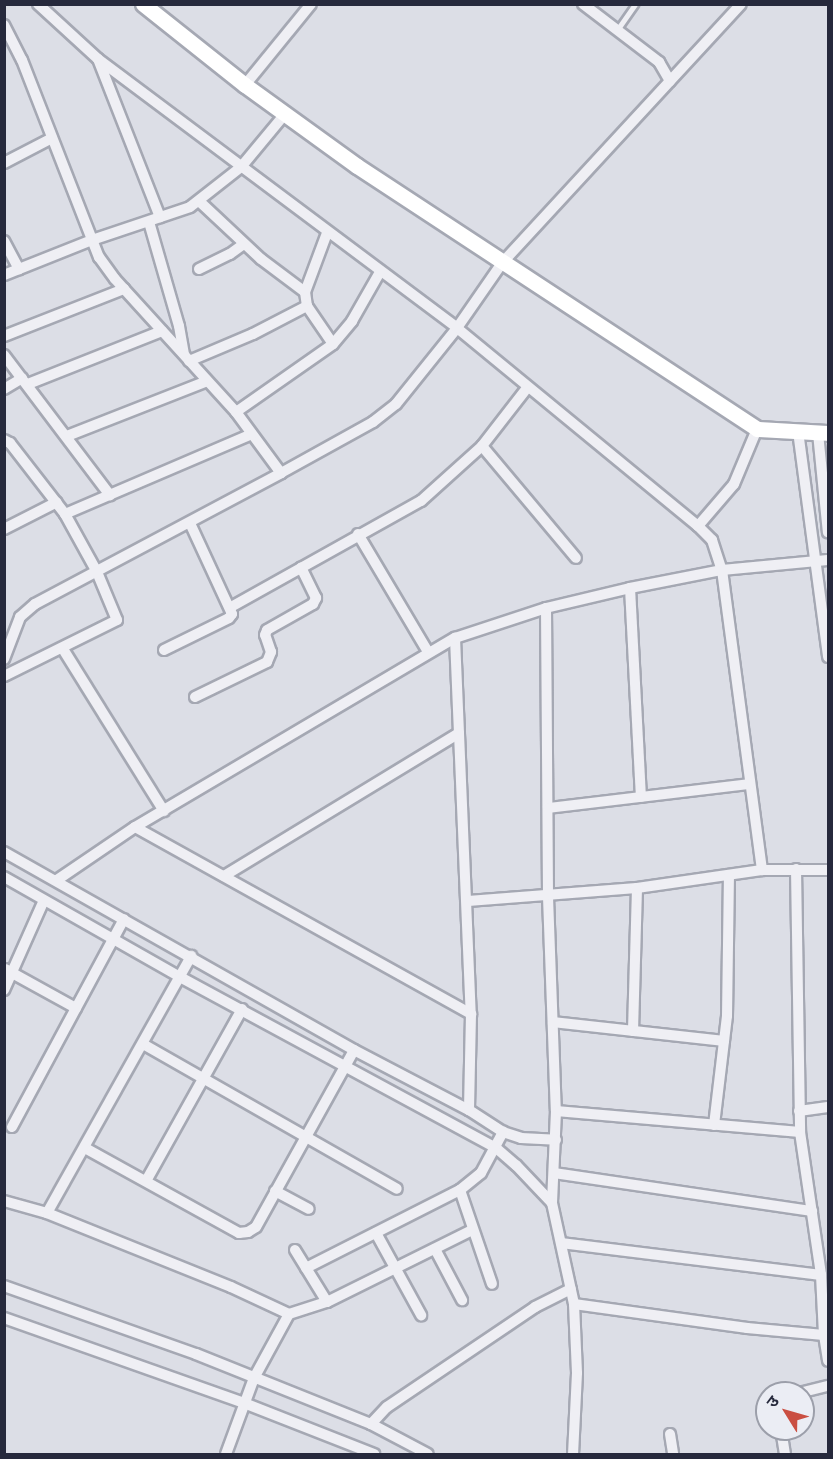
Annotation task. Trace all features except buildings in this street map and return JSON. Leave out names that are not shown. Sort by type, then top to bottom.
[{"type":"street","points":[[38,4],[98,59],[327,233],[457,328],[527,388],[698,526],[716,548],[722,570],[762,870]]},
{"type":"street","points":[[143,4],[245,85],[357,166],[757,429],[823,433],[828,533]]},
{"type":"street","points":[[582,4],[658,62],[670,81]]},
{"type":"street","points":[[4,659],[20,617],[35,604],[281,473],[373,422],[396,404],[457,328],[502,263],[741,4]]},
{"type":"street","points":[[245,85],[307,6]]},
{"type":"street","points":[[4,25],[22,60],[92,240],[105,267],[236,412],[281,473]]},
{"type":"street","points":[[98,59],[160,217]]},
{"type":"street","points":[[4,275],[92,240],[149,222],[199,201],[241,167],[285,114]]},
{"type":"street","points":[[4,163],[52,138]]},
{"type":"street","points":[[199,201],[244,244],[305,292]]},
{"type":"street","points":[[149,222],[187,358]]},
{"type":"street","points":[[327,233],[305,292],[307,306],[333,344]]},
{"type":"street","points":[[4,241],[19,269]]},
{"type":"street","points":[[199,268],[231,254],[244,244]]},
{"type":"street","points":[[236,412],[333,344],[352,321],[381,272]]},
{"type":"street","points":[[4,336],[124,289]]},
{"type":"street","points":[[187,358],[253,334],[307,306]]},
{"type":"street","points":[[4,389],[162,331]]},
{"type":"street","points":[[4,355],[110,495]]},
{"type":"street","points":[[67,436],[207,381]]},
{"type":"street","points":[[231,607],[358,534],[421,501],[482,446],[527,388]]},
{"type":"street","points":[[698,526],[734,484],[757,429]]},
{"type":"street","points":[[798,431],[828,657]]},
{"type":"street","points":[[65,514],[252,434]]},
{"type":"street","points":[[4,440],[65,514],[97,572],[117,620],[63,649],[4,676]]},
{"type":"street","points":[[482,446],[576,558]]},
{"type":"street","points":[[4,529],[57,502]]},
{"type":"street","points":[[164,650],[230,618],[231,607],[190,523]]},
{"type":"street","points":[[358,534],[428,652]]},
{"type":"street","points":[[57,880],[135,827],[455,638],[546,608],[630,588],[722,570],[828,560]]},
{"type":"street","points":[[195,697],[267,662],[271,652],[267,630],[313,604],[316,598],[301,567]]},
{"type":"street","points":[[630,588],[640,797]]},
{"type":"street","points":[[546,608],[548,897],[556,1111],[552,1203],[574,1304],[577,1373],[573,1455]]},
{"type":"street","points":[[455,638],[468,902],[471,1014],[469,1110]]},
{"type":"street","points":[[63,649],[164,811]]},
{"type":"street","points":[[224,876],[459,733]]},
{"type":"street","points":[[548,808],[750,784]]},
{"type":"street","points":[[135,827],[471,1014]]},
{"type":"street","points":[[4,852],[354,1050],[469,1110],[503,1132],[521,1138],[556,1140]]},
{"type":"street","points":[[796,869],[800,1132],[821,1275],[824,1335],[828,1360]]},
{"type":"street","points":[[468,902],[637,888],[762,870],[828,870]]},
{"type":"street","points":[[714,1125],[728,998],[729,875]]},
{"type":"street","points":[[4,877],[180,976],[495,1147],[552,1203]]},
{"type":"street","points":[[633,1031],[637,888]]},
{"type":"street","points":[[4,990],[8,970],[44,900]]},
{"type":"street","points":[[12,1127],[124,919]]},
{"type":"street","points":[[47,1213],[85,1149],[191,956]]},
{"type":"street","points":[[8,970],[76,1008]]},
{"type":"street","points":[[146,1181],[242,1009]]},
{"type":"street","points":[[553,1022],[724,1041]]},
{"type":"street","points":[[143,1044],[397,1189]]},
{"type":"street","points":[[85,1149],[239,1233],[249,1233],[256,1227],[354,1050]]},
{"type":"street","points":[[799,1111],[828,1107]]},
{"type":"street","points":[[556,1111],[800,1132]]},
{"type":"street","points":[[306,1268],[460,1190],[481,1173],[503,1132]]},
{"type":"street","points":[[554,1173],[812,1211]]},
{"type":"street","points":[[460,1190],[492,1284]]},
{"type":"street","points":[[275,1191],[309,1209]]},
{"type":"street","points":[[4,1201],[47,1213],[289,1314],[327,1302],[472,1230]]},
{"type":"street","points":[[376,1233],[421,1315]]},
{"type":"street","points":[[561,1243],[821,1275]]},
{"type":"street","points":[[435,1249],[462,1300]]},
{"type":"street","points":[[295,1250],[327,1302]]},
{"type":"street","points":[[4,1286],[254,1378],[371,1424],[428,1455]]},
{"type":"street","points":[[371,1424],[387,1407],[535,1307],[571,1289]]},
{"type":"street","points":[[574,1304],[747,1328],[824,1335]]},
{"type":"street","points":[[226,1455],[254,1378],[289,1314]]},
{"type":"street","points":[[4,1318],[244,1403],[374,1455]]},
{"type":"street","points":[[670,1434],[673,1455]]},
{"type":"lane","points":[[617,31],[635,4]]}]
